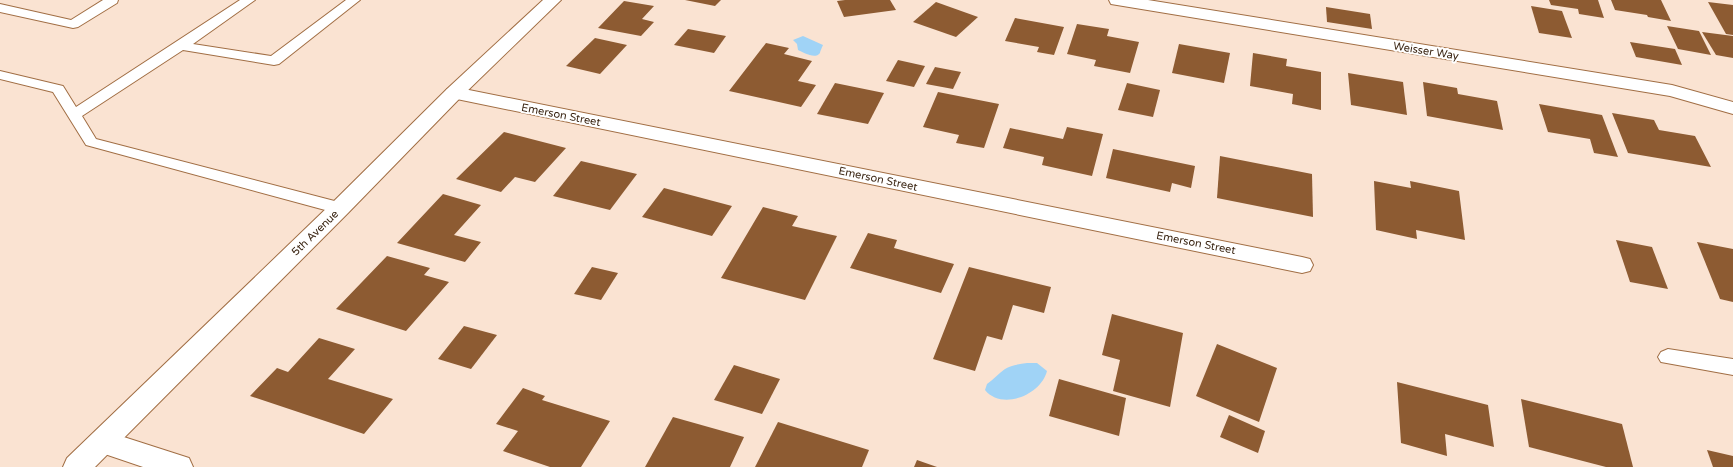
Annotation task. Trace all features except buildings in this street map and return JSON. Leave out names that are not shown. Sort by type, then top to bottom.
[{"type":"street","name":"5th Avenue","points":[[77,467],[340,208],[454,93],[553,0]]},
{"type":"street","name":"Weisser Way","points":[[1117,0],[1672,91],[1733,108]]},
{"type":"street","name":"Emerson Street","points":[[454,93],[1302,265]]},
{"type":"street","points":[[102,442],[179,467]]},
{"type":"lane","points":[[0,8],[74,24],[112,0]]},
{"type":"lane","points":[[74,115],[249,0]]},
{"type":"lane","points":[[181,46],[274,62],[354,0]]},
{"type":"lane","points":[[0,75],[58,89],[91,142],[340,208]]},
{"type":"lane","points":[[1668,357],[1733,367]]},
{"type":"water","points":[[803,36],[823,45],[818,55],[812,56],[798,50],[797,44],[793,40]]},
{"type":"water","points":[[1027,363],[1037,363],[1047,371],[1043,380],[1029,393],[1011,400],[992,396],[985,390],[987,384],[1005,369]]}]
